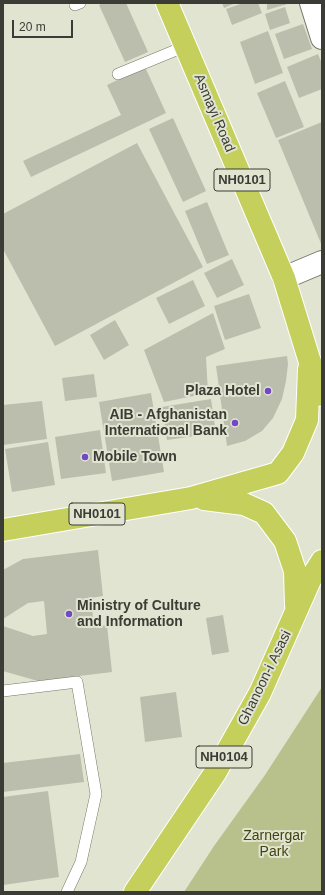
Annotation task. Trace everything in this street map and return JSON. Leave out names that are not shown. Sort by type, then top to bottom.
[{"type":"highway","name":"Asmayi Road","points":[[167,3],[284,278],[309,359],[322,395]]},
{"type":"highway","name":"Asmayi Road","points":[[191,498],[278,473],[293,453],[307,420],[309,359]]},
{"type":"highway","name":"NH0101","points":[[3,530],[191,498]]},
{"type":"highway","name":"NH0104","points":[[191,498],[244,504],[264,513],[285,541],[295,571],[296,613]]},
{"type":"highway","name":"Ghanoon-i Asasi","points":[[135,892],[215,773],[260,693],[310,580],[322,561]]},
{"type":"street","points":[[322,5],[311,3],[322,38]]},
{"type":"street","points":[[284,278],[322,262]]},
{"type":"lane","points":[[118,74],[186,46]]},
{"type":"lane","points":[[3,691],[77,682],[96,794],[81,862],[67,892]]},
{"type":"green space","name":"Zarnergar Park","points":[[322,687],[322,892],[184,892],[214,846],[265,775]]},
{"type":"building","points":[[103,3],[126,3],[148,52],[125,62],[99,5]]},
{"type":"building","points":[[222,3],[236,3],[224,8]]},
{"type":"building","points":[[243,3],[258,3],[262,13],[232,25],[226,9]]},
{"type":"building","points":[[267,3],[291,3],[267,10]]},
{"type":"building","points":[[285,7],[290,23],[270,30],[265,14]]},
{"type":"building","points":[[303,24],[312,49],[284,59],[275,34]]},
{"type":"building","points":[[268,31],[283,73],[255,84],[240,42]]},
{"type":"building","points":[[318,54],[322,64],[322,89],[299,98],[287,67]]},
{"type":"building","points":[[145,67],[166,113],[31,177],[23,161],[121,115],[107,85]]},
{"type":"building","points":[[285,81],[304,127],[276,138],[257,93]]},
{"type":"building","points":[[173,118],[206,191],[183,202],[149,129]]},
{"type":"building","points":[[322,122],[322,246],[278,140]]},
{"type":"building","points":[[137,143],[203,267],[55,346],[3,249],[3,214]]},
{"type":"building","points":[[207,202],[229,255],[207,264],[185,211]]},
{"type":"building","points":[[232,259],[244,285],[217,298],[204,273]]},
{"type":"building","points":[[193,280],[205,306],[169,324],[156,298]]},
{"type":"building","points":[[249,294],[261,328],[225,340],[214,306]]},
{"type":"building","points":[[213,313],[225,349],[206,357],[208,393],[164,402],[144,350]]},
{"type":"building","points":[[115,320],[129,345],[104,360],[90,335]]},
{"type":"building","points":[[287,356],[288,364],[282,399],[273,418],[262,431],[245,441],[227,446],[216,366]]},
{"type":"building","points":[[94,374],[97,397],[65,401],[62,378]]},
{"type":"building","points":[[151,393],[164,472],[112,481],[99,402]]},
{"type":"building","points":[[211,399],[216,433],[167,440],[162,407]]},
{"type":"building","points":[[42,401],[47,439],[3,445],[3,405]]},
{"type":"building","points":[[100,430],[106,473],[61,479],[55,437]]},
{"type":"building","points":[[48,442],[55,485],[12,492],[5,449]]},
{"type":"building","name":"Ministry of Culture and Information","points":[[98,550],[103,596],[91,598],[94,627],[107,625],[112,672],[38,681],[3,671],[3,626],[33,636],[47,634],[44,601],[28,603],[3,619],[3,570],[23,559]]},
{"type":"building","points":[[223,615],[229,652],[212,655],[206,618]]},
{"type":"building","points":[[176,692],[182,737],[145,742],[140,697]]},
{"type":"building","points":[[80,754],[84,782],[3,792],[3,763]]},
{"type":"building","points":[[48,791],[59,877],[3,885],[3,797]]},
{"type":"place","name":"Plaza Hotel","points":[[268,391]]},
{"type":"place","name":"AIB - Afghanistan International Bank","points":[[235,423]]},
{"type":"place","name":"Mobile Town","points":[[85,457]]},
{"type":"place","name":"Ministry of Culture and Information","points":[[69,614]]}]
